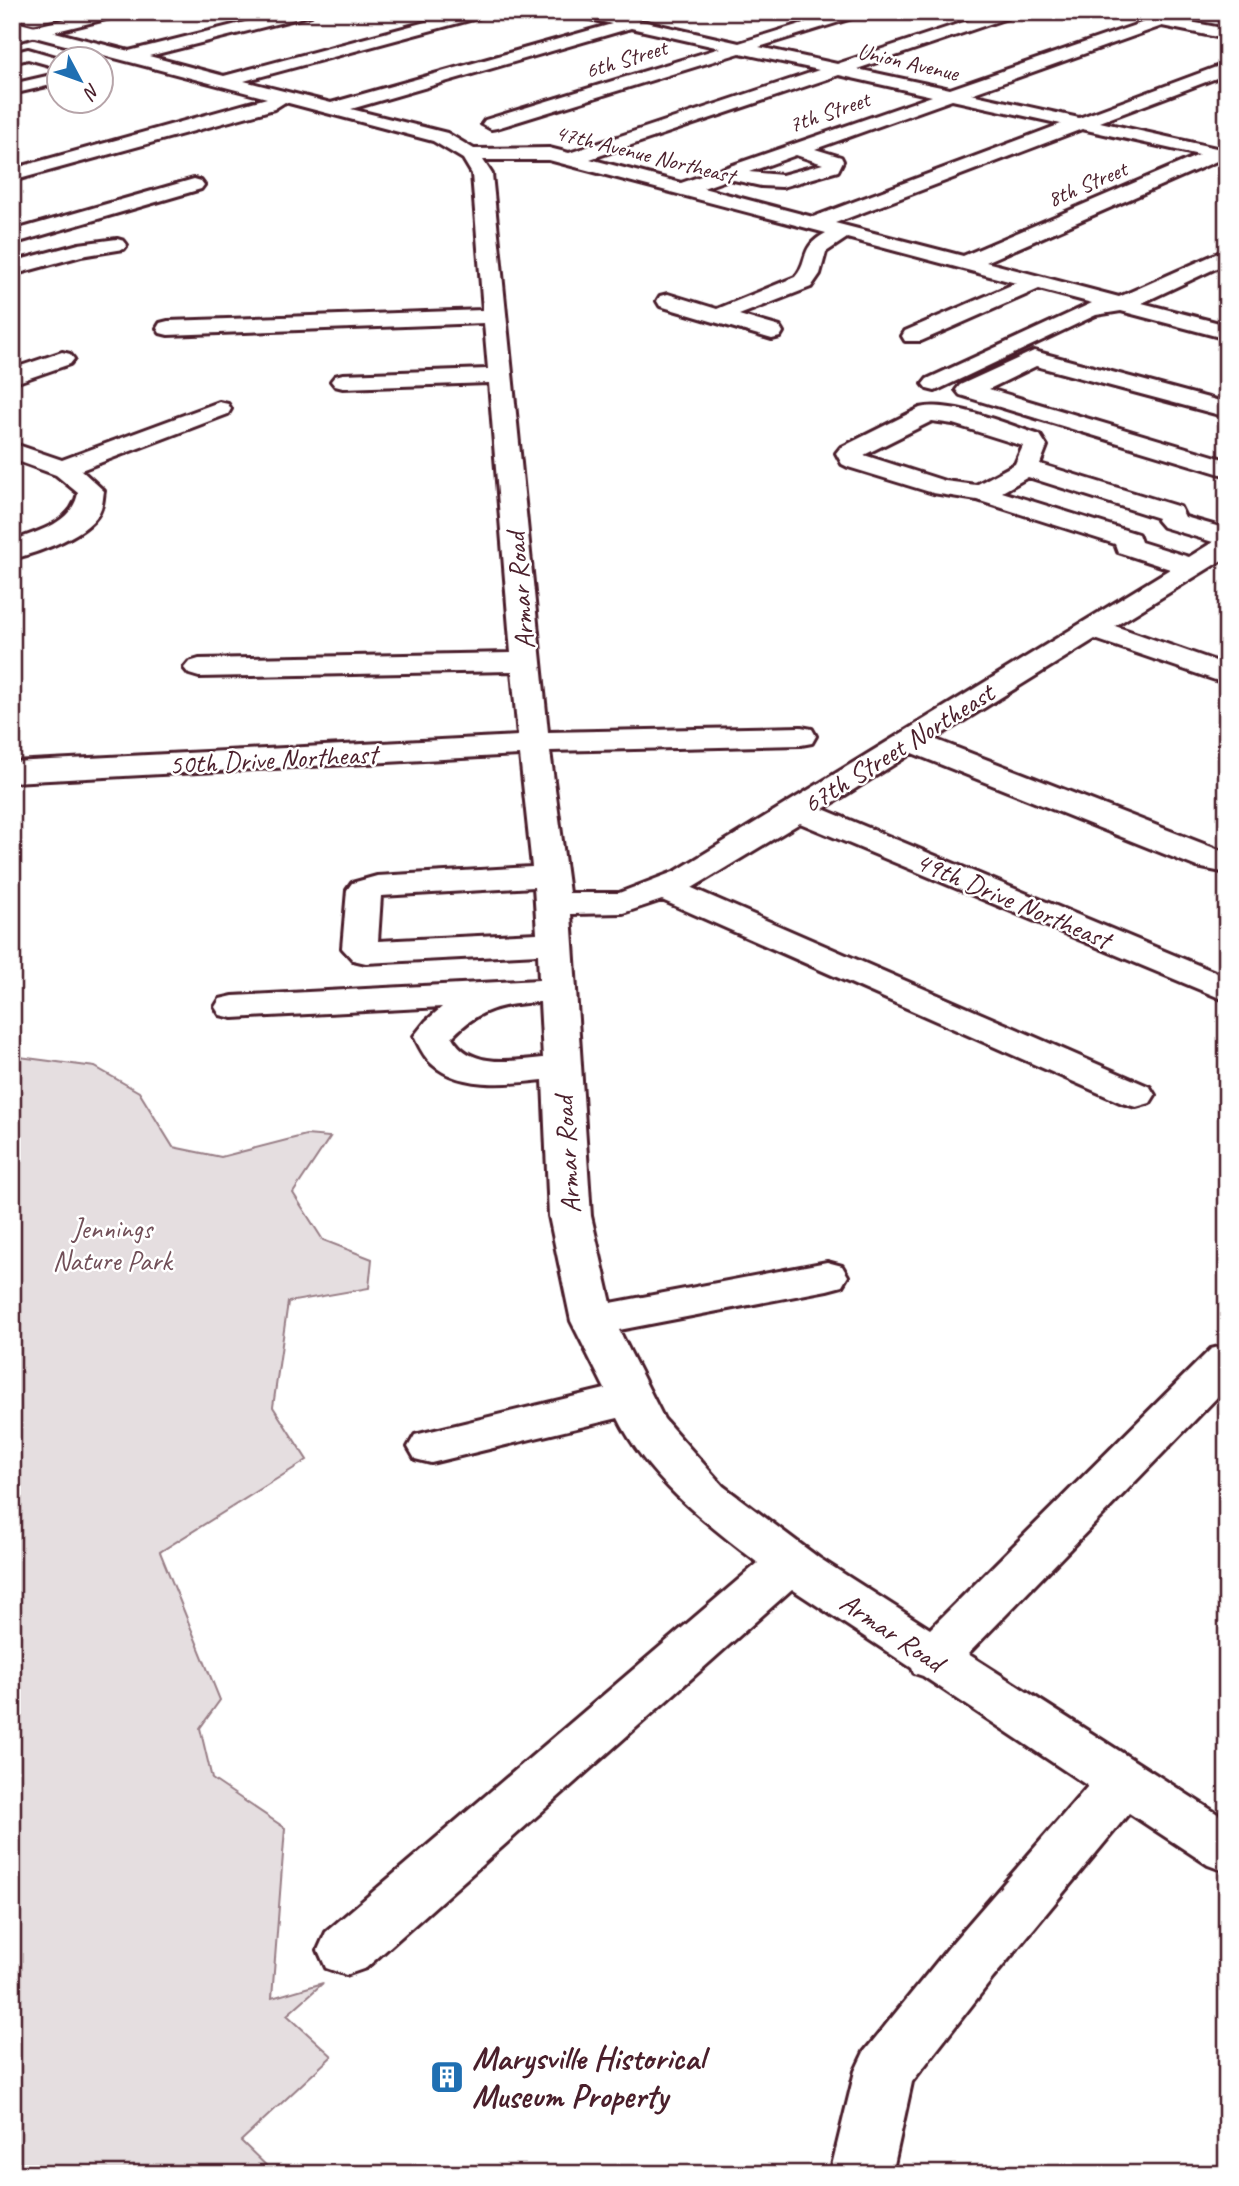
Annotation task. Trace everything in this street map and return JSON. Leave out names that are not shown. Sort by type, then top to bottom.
[{"type":"street","points":[[12,37],[116,12]]},
{"type":"street","points":[[116,60],[305,12]]},
{"type":"street","points":[[225,80],[482,12]]},
{"type":"street","name":"Union Avenue","points":[[579,12],[1224,154]]},
{"type":"street","name":"6th Street","points":[[480,139],[740,48],[856,12]]},
{"type":"street","points":[[571,159],[1010,12]]},
{"type":"street","name":"7th Street","points":[[685,188],[1187,12]]},
{"type":"street","points":[[1126,14],[1227,34]]},
{"type":"street","points":[[331,108],[662,15]]},
{"type":"street","points":[[12,26],[440,137],[480,139]]},
{"type":"street","points":[[12,58],[29,54],[46,59]]},
{"type":"street","points":[[806,220],[1227,68]]},
{"type":"street","points":[[12,89],[46,81]]},
{"type":"street","points":[[12,156],[45,155],[246,99],[282,96]]},
{"type":"street","points":[[12,175],[268,105],[282,96]]},
{"type":"street","name":"47th Avenue Northeast","points":[[480,139],[524,153],[549,154],[685,188],[1227,332]]},
{"type":"street","name":"Armar Road","points":[[480,139],[533,744],[552,890],[569,1216],[593,1321],[646,1428],[706,1498],[790,1563],[932,1659],[1227,1849]]},
{"type":"street","points":[[728,173],[766,183],[784,183],[831,167],[834,161],[796,149]]},
{"type":"street","name":"8th Street","points":[[966,263],[1224,154]]},
{"type":"street","points":[[12,238],[194,185]]},
{"type":"street","points":[[36,231],[70,243],[79,250]]},
{"type":"street","points":[[718,316],[803,282],[811,271],[814,253],[819,246],[829,238],[848,231]]},
{"type":"street","points":[[12,269],[79,250],[117,245]]},
{"type":"street","points":[[935,384],[1090,310],[1122,304],[1227,255]]},
{"type":"street","points":[[913,336],[1037,282]]},
{"type":"street","points":[[668,301],[772,332]]},
{"type":"street","points":[[168,328],[495,316]]},
{"type":"street","points":[[1227,410],[1034,358],[968,390],[1227,468]]},
{"type":"street","points":[[12,377],[62,359]]},
{"type":"street","points":[[343,381],[500,376]]},
{"type":"street","points":[[61,469],[219,409]]},
{"type":"street","points":[[980,493],[1026,468],[1035,446],[1031,440],[940,414],[923,415],[849,453],[850,459],[857,462],[934,486],[980,493],[1128,540],[1128,546],[1192,567]]},
{"type":"street","points":[[12,450],[61,469],[90,491],[88,509],[65,530],[12,551]]},
{"type":"street","points":[[1026,468],[1171,513],[1172,521],[1227,538]]},
{"type":"street","name":"67th Street Northeast","points":[[555,943],[366,952],[360,948],[364,890],[377,886],[552,890],[623,903],[663,888],[688,878],[1227,545]]},
{"type":"street","points":[[1092,628],[1227,675]]},
{"type":"street","points":[[199,668],[526,662]]},
{"type":"street","name":"50th Drive Northeast","points":[[12,772],[533,744],[801,736]]},
{"type":"street","points":[[909,741],[1209,860],[1227,863]]},
{"type":"street","name":"49th Drive Northeast","points":[[798,810],[1227,990]]},
{"type":"street","points":[[663,888],[1136,1095]]},
{"type":"street","points":[[233,1007],[558,990]]},
{"type":"street","points":[[502,993],[462,1009],[445,1020],[433,1036],[437,1047],[461,1066],[476,1070],[510,1072],[562,1067]]},
{"type":"street","points":[[593,1321],[827,1276]]},
{"type":"street","points":[[932,1659],[1227,1360]]},
{"type":"street","points":[[431,1447],[631,1399]]},
{"type":"street","points":[[346,1950],[790,1563]]},
{"type":"street","points":[[861,2174],[885,2071],[1123,1782]]},
{"type":"green space","name":"Jennings Nature Park","points":[[12,1056],[95,1067],[139,1092],[173,1147],[221,1157],[306,1135],[330,1137],[293,1193],[323,1240],[372,1259],[369,1288],[288,1302],[273,1407],[307,1460],[160,1552],[220,1700],[200,1728],[212,1779],[285,1828],[272,1998],[323,1983],[287,2015],[332,2056],[241,2141],[275,2174],[12,2174]]},
{"type":"place","name":"Marysville Historical Museum Property","points":[[447,2077]]}]
